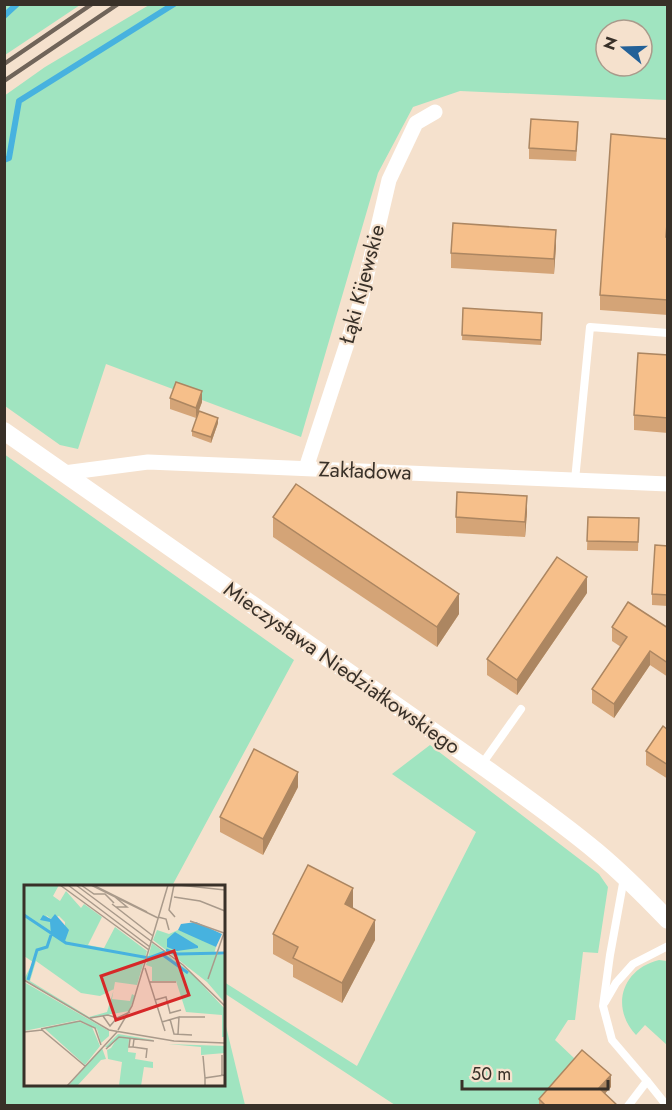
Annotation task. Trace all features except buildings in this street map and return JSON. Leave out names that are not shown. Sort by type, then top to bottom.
[{"type":"street","name":"Łąki Kijewskie","points":[[306,468],[360,304],[389,180],[416,123],[435,112]]},
{"type":"street","name":"Mieczysława Niedziałkowskiego","points":[[4,431],[481,765],[564,826],[624,877],[668,920]]},
{"type":"street","name":"Zakładowa","points":[[64,473],[148,462],[668,484]]},
{"type":"lane","points":[[575,480],[590,327],[668,333]]},
{"type":"lane","points":[[481,765],[521,709]]},
{"type":"lane","points":[[624,877],[603,1006],[612,1040],[668,1106]]},
{"type":"lane","points":[[603,1006],[616,983],[633,964],[668,946]]},
{"type":"lane","points":[[628,1106],[647,1081]]},
{"type":"green space","points":[[5,4],[80,4],[80,5],[5,55]]},
{"type":"green space","points":[[149,5],[667,5],[667,100],[460,91],[413,107],[378,173],[301,437],[106,364],[78,449],[60,445],[5,406],[4,96],[45,67]]},
{"type":"green space","points":[[4,454],[294,660],[173,885],[24,885],[24,1086],[225,1086],[225,1022],[245,1105],[5,1105]]},
{"type":"green space","points":[[430,745],[599,874],[608,887],[598,953],[583,952],[575,1020],[568,1020],[555,1040],[575,1059],[539,1105],[395,1105],[225,994],[225,983],[357,1066],[476,832],[392,774]]},
{"type":"green space","points":[[659,960],[667,961],[667,1045],[645,1025],[636,1035],[623,1013],[624,990],[629,980],[646,965]]},
{"type":"waterway","points":[[4,16],[17,4]]},
{"type":"waterway","points":[[4,160],[9,158],[19,101],[174,4]]},
{"type":"railway","points":[[4,64],[92,4]]},
{"type":"railway","points":[[4,81],[118,4]]}]
